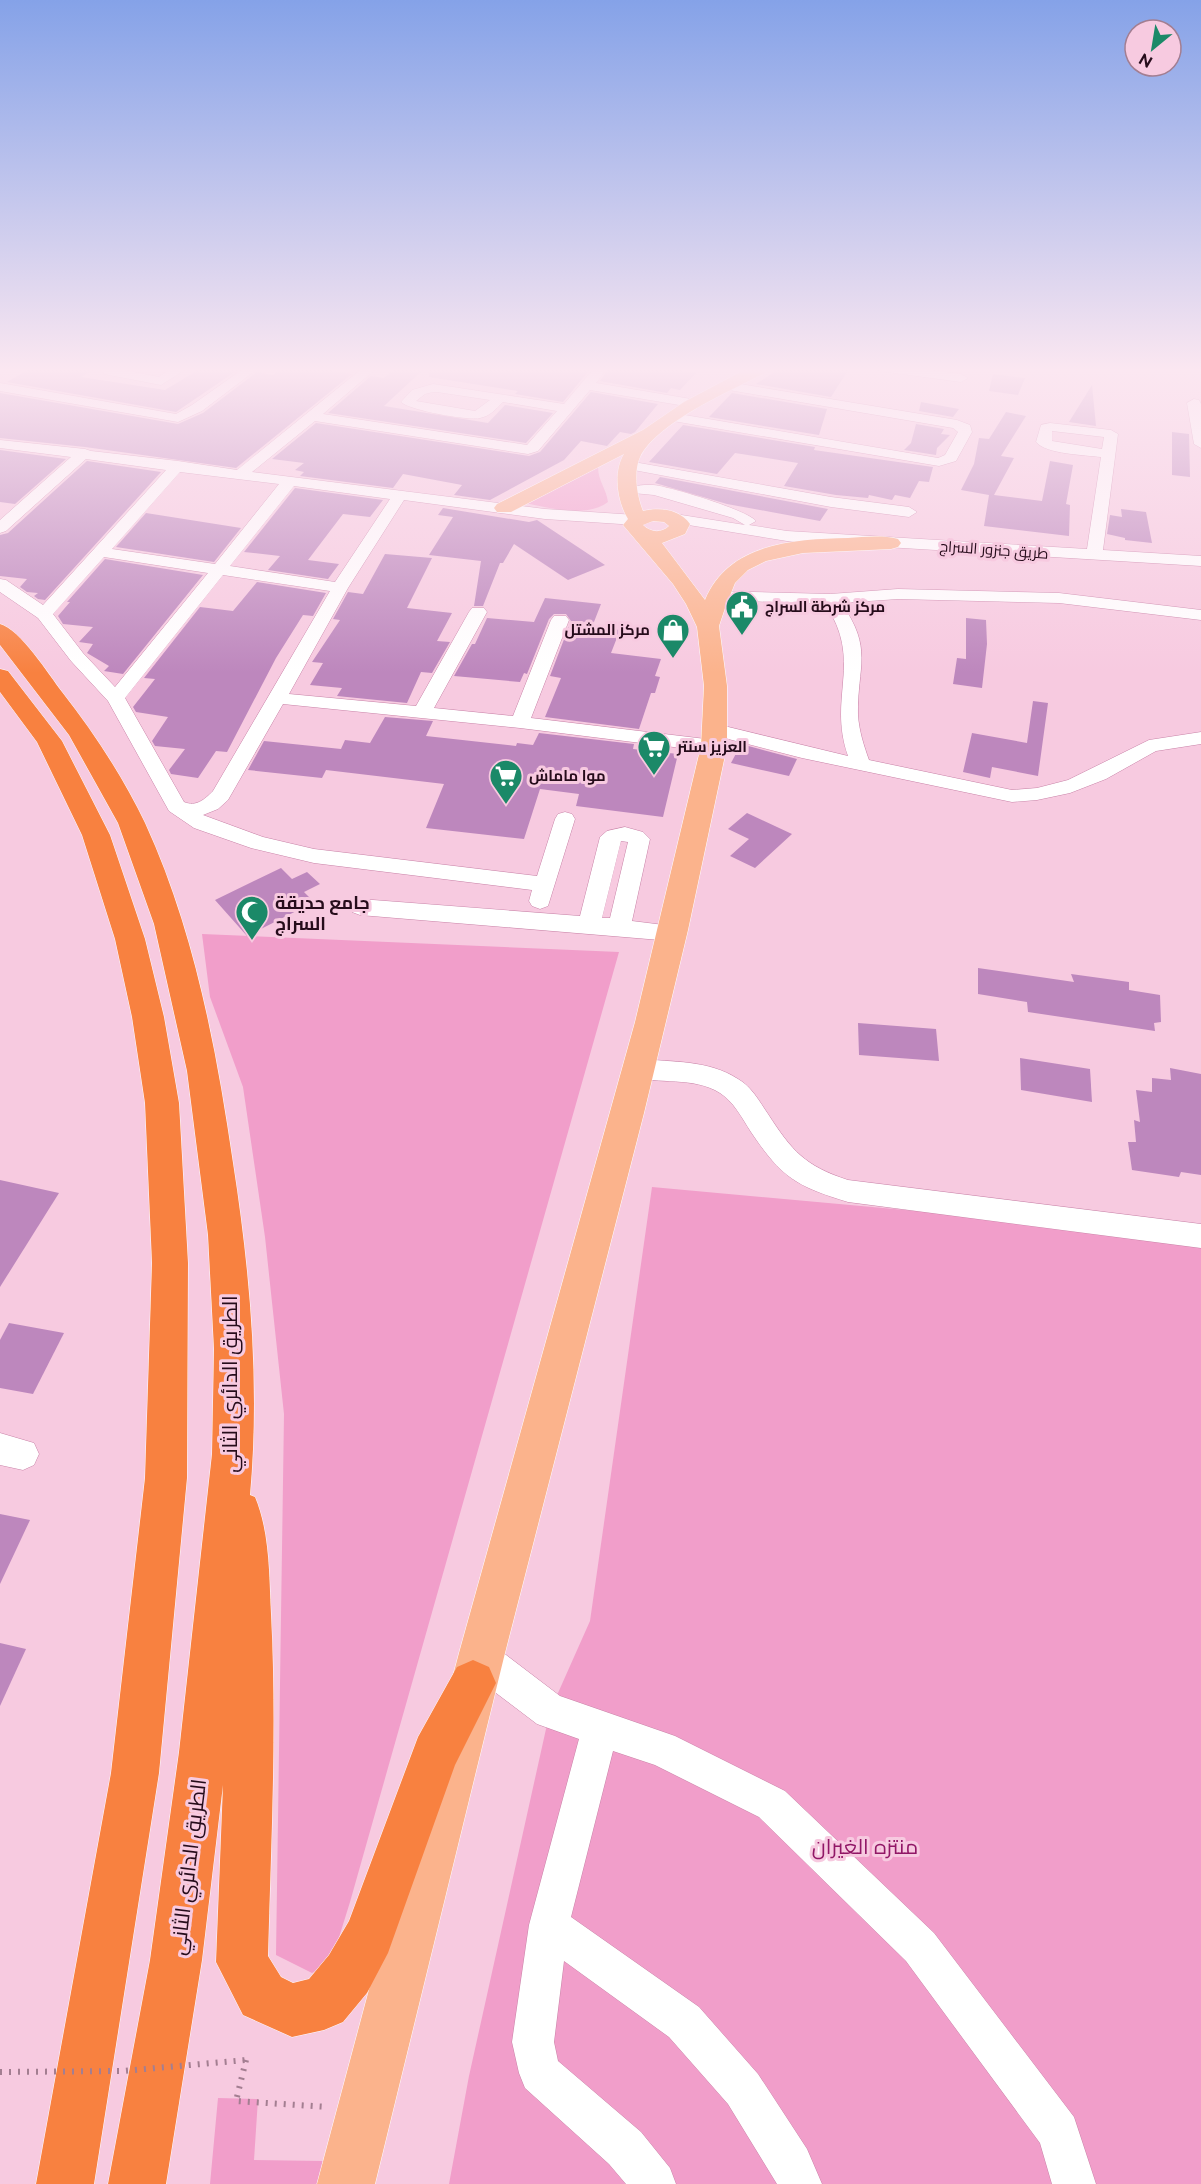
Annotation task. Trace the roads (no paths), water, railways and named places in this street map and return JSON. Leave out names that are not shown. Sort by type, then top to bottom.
[{"type":"highway","name":"الطريق الدائري الثاني","points":[[0,631],[26,660],[81,733],[131,823],[169,924],[203,1071],[216,1147],[226,1235],[234,1348],[233,1454],[203,1752],[184,1902],[137,2184]]},
{"type":"highway","points":[[0,676],[49,741],[96,835],[130,939],[148,1017],[162,1103],[170,1263],[166,1478],[135,1773],[66,2169]]},
{"type":"highway","points":[[233,1454],[247,1571],[251,1666],[242,1962],[262,1996],[292,2010],[324,2003],[348,1974],[370,1935],[435,1754],[476,1670]]},
{"type":"main road","points":[[504,508],[580,469]]},
{"type":"main road","points":[[633,469],[628,500],[639,527],[706,606]]},
{"type":"main road","points":[[346,2184],[476,1670],[639,1069],[692,853],[715,738],[714,663],[706,606],[673,526],[631,478]]},
{"type":"main road","points":[[639,527],[653,515],[673,526]]},
{"type":"main road","points":[[706,606],[734,572],[747,562],[767,554],[792,548],[891,543]]},
{"type":"street","points":[[0,528],[67,469]]},
{"type":"street","points":[[44,614],[175,469]]},
{"type":"street","points":[[205,469],[639,527]]},
{"type":"street","points":[[241,474],[247,469]]},
{"type":"street","points":[[1094,556],[1106,469]]},
{"type":"street","points":[[631,478],[909,512]]},
{"type":"street","points":[[631,478],[655,490],[745,518],[754,531]]},
{"type":"street","points":[[116,698],[290,481]]},
{"type":"street","points":[[211,827],[221,795],[276,698],[340,588],[400,494]]},
{"type":"street","name":"طريق جنزور السراج","points":[[673,526],[891,543],[1201,561]]},
{"type":"street","name":"طريق جنزور السراج","points":[[673,526],[742,537],[787,536]]},
{"type":"street","points":[[102,552],[340,588]]},
{"type":"street","points":[[0,584],[44,614],[77,657],[116,698],[176,806],[192,818],[258,843],[314,856],[545,884]]},
{"type":"street","points":[[706,606],[898,594],[1059,598],[1201,615]]},
{"type":"street","points":[[830,599],[845,620],[854,645],[855,663],[849,717],[851,738],[861,764]]},
{"type":"street","points":[[422,712],[478,612]]},
{"type":"street","points":[[520,722],[560,620]]},
{"type":"street","points":[[276,698],[715,738],[861,764],[1012,796],[1030,796],[1053,791],[1108,770],[1141,750],[1201,738]]},
{"type":"street","points":[[176,806],[187,812],[203,809],[210,806],[221,795]]},
{"type":"street","points":[[534,922],[565,819]]},
{"type":"street","points":[[588,925],[611,837],[627,834],[639,839],[619,927]]},
{"type":"street","points":[[360,907],[672,933]]},
{"type":"street","points":[[639,1069],[703,1076],[719,1080],[733,1088],[749,1104],[764,1131],[794,1167],[820,1182],[848,1191],[1201,1236]]},
{"type":"street","points":[[476,1670],[550,1711],[662,1749],[772,1804],[920,1947],[1059,2132],[1074,2184]]},
{"type":"street","points":[[600,1728],[549,1926],[533,2042],[540,2073],[625,2148],[654,2184]]},
{"type":"street","points":[[549,1926],[684,2022],[743,2089],[791,2165],[800,2184]]},
{"type":"place","name":"مركز شرطة السراج","points":[[742,636]]},
{"type":"place","name":"مركز المشتل","points":[[673,659]]},
{"type":"place","name":"العزيز سنتر","points":[[654,776]]},
{"type":"place","name":"موا ماماش","points":[[506,805]]},
{"type":"place","name":"جامع حديقة السراج","points":[[252,941]]},
{"type":"park label","name":"منتزه الغيران","points":[[865,1846]]}]
